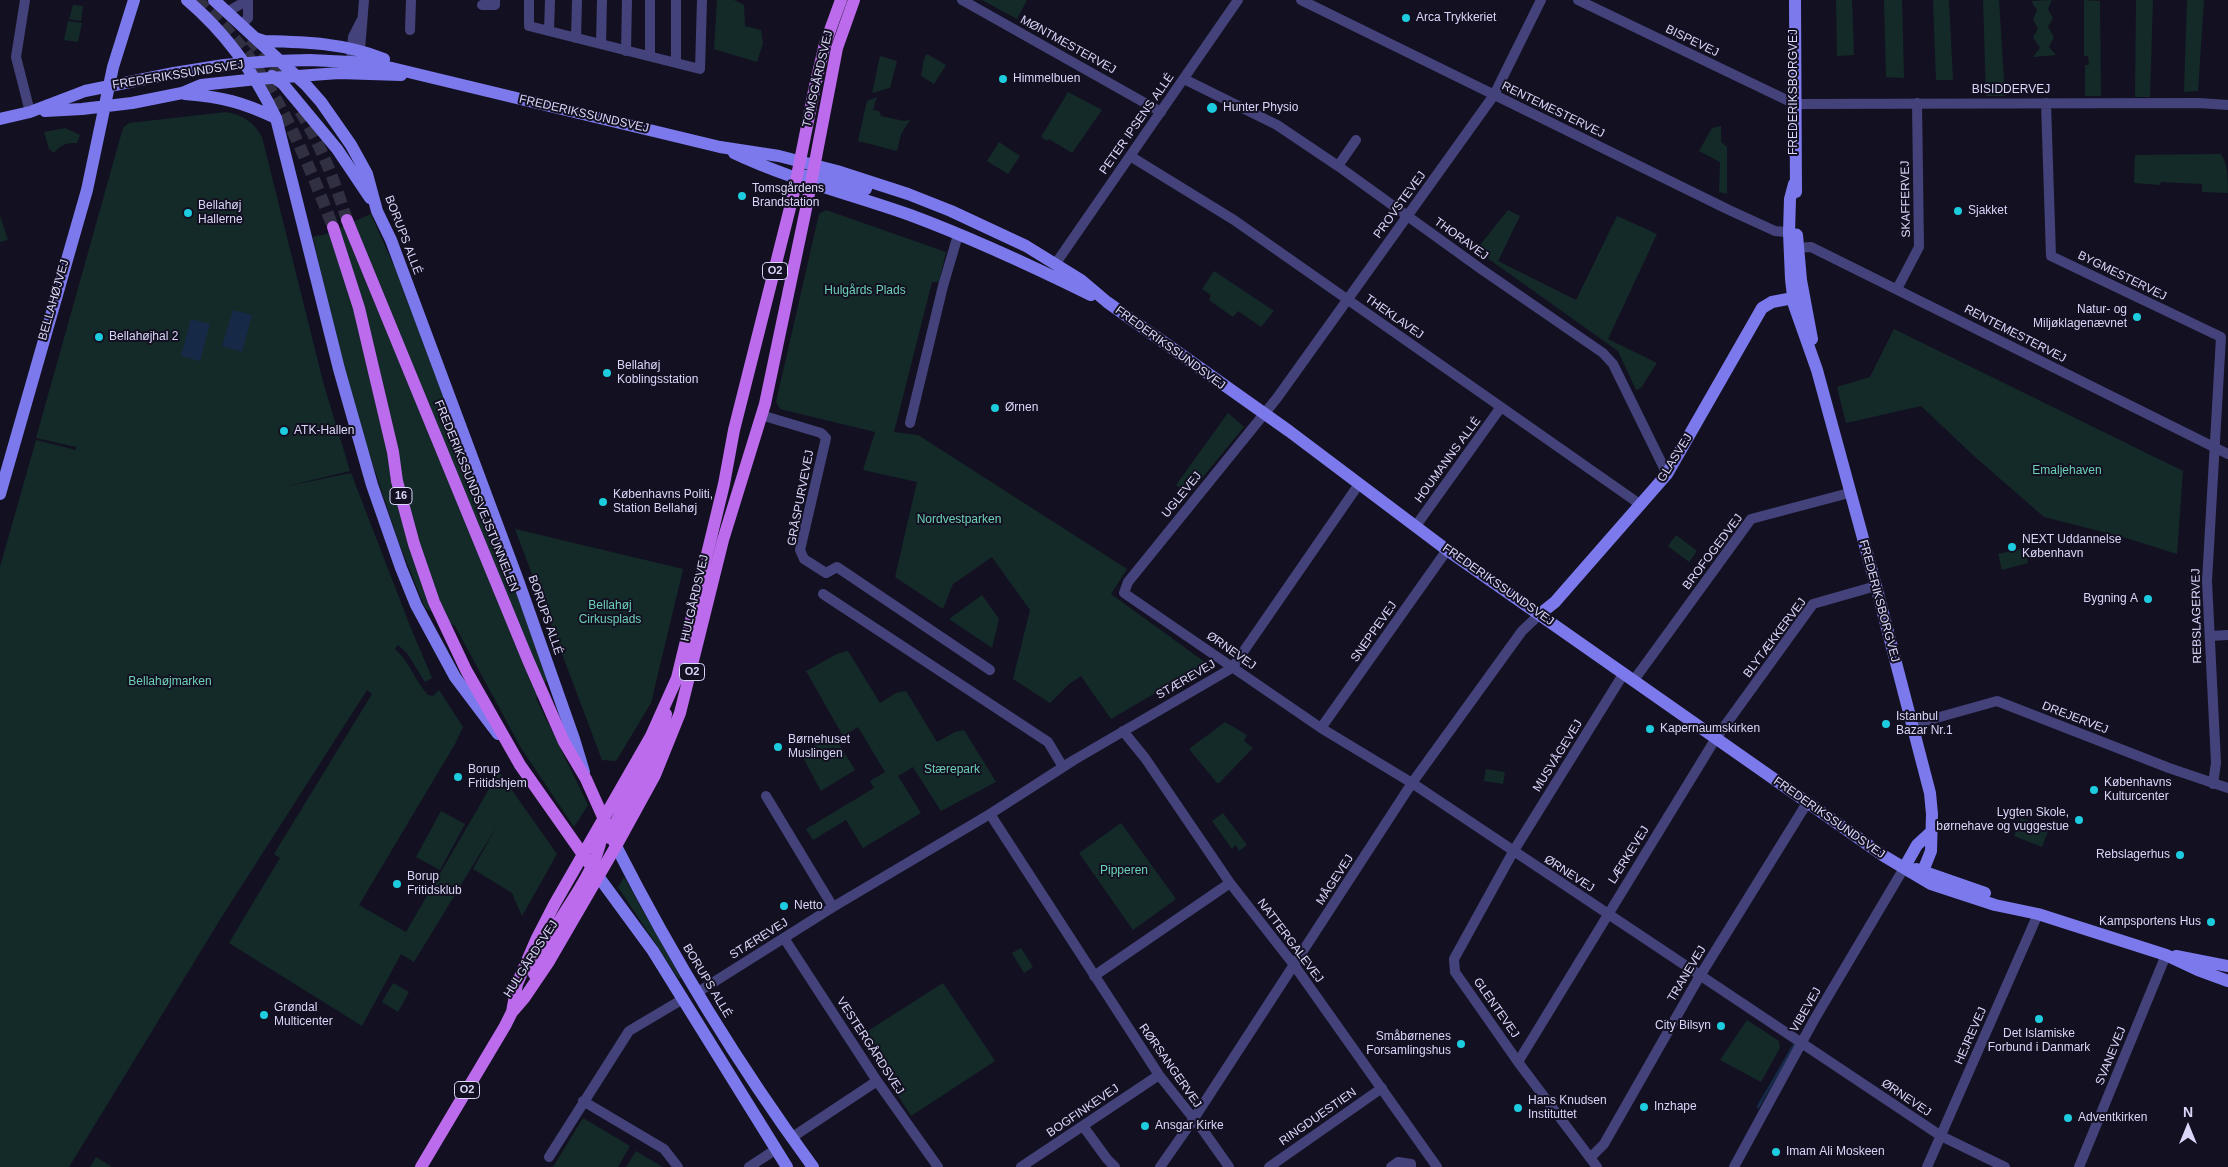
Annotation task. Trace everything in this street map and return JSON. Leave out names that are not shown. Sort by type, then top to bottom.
[{"type":"main road","name":"TOMSGÅRDSVEJ","points":[[800,162],[823,52],[841,0]]},
{"type":"main road","name":"TOMSGÅRDSVEJ","points":[[812,174],[837,48],[854,0]]},
{"type":"main road","name":"O2","points":[[796,179],[800,162]]},
{"type":"main road","name":"HULGÅRDSVEJ","points":[[421,1167],[512,1012],[525,998],[548,963],[594,871],[655,775],[680,713],[723,540],[761,415],[812,174]]},
{"type":"main road","name":"HULGÅRDSVEJ","points":[[512,1012],[518,984],[538,938],[582,855],[648,742],[677,678],[724,484],[734,430],[796,179]]},
{"type":"main road","name":"FREDERIKSSUNDSVEJSTUNNELEN","points":[[347,220],[528,660],[564,742],[586,779]]},
{"type":"main road","name":"16","points":[[333,227],[359,308],[393,452],[396,481],[414,544],[434,602],[458,653],[512,750],[594,871]]},
{"type":"main road","points":[[613,841],[664,730],[669,699]]},
{"type":"main road","name":"BORUPS ALLÉ","points":[[586,779],[613,841]]},
{"type":"main road","points":[[594,871],[602,841],[603,818]]},
{"type":"street","points":[[25,0],[16,57],[30,112]]},
{"type":"street","name":"BELLAHØJVEJ","points":[[0,494],[87,190],[104,106],[134,0]]},
{"type":"street","points":[[187,0],[222,32],[257,79],[276,118],[339,369],[372,485],[401,568],[416,605],[455,677],[512,750]]},
{"type":"street","name":"BORUPS ALLÉ","points":[[214,0],[317,98],[351,145],[367,174],[377,211],[390,240],[519,583],[574,739],[586,779]]},
{"type":"street","points":[[227,12],[248,0],[248,18],[241,26]]},
{"type":"street","points":[[351,62],[355,49],[362,40],[361,20],[364,0]]},
{"type":"street","points":[[410,30],[411,0]]},
{"type":"street","points":[[482,5],[495,5],[495,0]]},
{"type":"street","points":[[529,0],[529,26],[700,69],[702,0]]},
{"type":"street","points":[[549,31],[550,0]]},
{"type":"street","points":[[576,38],[577,0]]},
{"type":"street","points":[[601,44],[602,0]]},
{"type":"street","points":[[626,0],[626,50]]},
{"type":"street","points":[[650,0],[650,56]]},
{"type":"street","points":[[676,0],[676,62]]},
{"type":"street","name":"MØNTMESTERVEJ","points":[[962,0],[1161,112]]},
{"type":"street","name":"PETER IPSENS ALLÉ","points":[[1056,263],[1238,0]]},
{"type":"street","name":"RENTEMESTERVEJ","points":[[1301,0],[1729,210],[1775,231],[1793,233]]},
{"type":"street","name":"PROVSTEVEJ","points":[[1264,414],[1494,95],[1541,0]]},
{"type":"street","name":"BISPEVEJ","points":[[1578,0],[1795,104]]},
{"type":"street","name":"FREDERIKSBORGVEJ","points":[[1795,0],[1794,298],[1796,312],[1817,370]]},
{"type":"street","points":[[253,37],[264,41],[321,43],[355,49],[418,74]]},
{"type":"street","name":"FREDERIKSSUNDSVEJ","points":[[0,119],[30,112],[86,91],[174,73],[245,63],[280,61],[371,63],[720,147],[800,162],[812,174],[1049,274],[1107,302]]},
{"type":"street","points":[[245,63],[284,84],[337,149],[377,211]]},
{"type":"street","name":"FREDERIKSSUNDSVEJ","points":[[30,112],[104,106],[182,93],[201,85],[257,79],[346,73],[388,76],[418,74]]},
{"type":"street","name":"THORAVEJ","points":[[1184,79],[1277,125],[1408,215],[1481,269],[1603,354],[1613,364],[1667,474]]},
{"type":"street","name":"FREDERIKSSUNDSVEJ","points":[[182,93],[229,99],[246,104],[276,118]]},
{"type":"street","name":"SKAFFERVEJ","points":[[1897,289],[1919,247],[1917,103]]},
{"type":"street","name":"BYGMESTERVEJ","points":[[2046,103],[2051,256],[2221,337],[2215,448]]},
{"type":"street","name":"BISIDDERVEJ","points":[[1795,104],[2199,103],[2228,105]]},
{"type":"street","points":[[1338,166],[1356,140]]},
{"type":"street","name":"FREDERIKSSUNDSVEJ","points":[[720,147],[770,170],[796,179],[812,174],[908,194],[1000,233],[1056,263],[1447,550],[1807,803],[1931,884],[1995,904],[2038,914],[2166,955],[2228,981]]},
{"type":"street","name":"THEKLAVEJ","points":[[1130,156],[1234,220],[1641,505]]},
{"type":"street","points":[[910,423],[943,286],[958,235]]},
{"type":"street","name":"RENTEMESTERVEJ","points":[[1793,247],[1811,248],[2228,454]]},
{"type":"street","name":"FREDERIKSBORGVEJ","points":[[1793,247],[1817,370],[1849,493],[1876,586],[1932,805],[1930,856],[1907,868]]},
{"type":"street","points":[[1049,274],[1056,263]]},
{"type":"street","name":"GLASVEJ","points":[[1540,614],[1556,602],[1667,474],[1762,308],[1772,302],[1794,298]]},
{"type":"street","name":"HOUMANNS ALLÉ","points":[[1415,527],[1501,407]]},
{"type":"street","name":"UGLEVEJ","points":[[1124,592],[1128,582],[1264,414]]},
{"type":"street","name":"GRÅSPURVEVEJ","points":[[761,415],[821,433],[826,438],[800,550],[804,559],[826,573],[837,567],[990,670]]},
{"type":"street","name":"REBSLAGERVEJ","points":[[2213,784],[2216,763],[2207,581],[2215,448]]},
{"type":"street","name":"STÆREVEJ","points":[[698,992],[833,907],[990,814],[1063,767],[1232,668],[1359,484]]},
{"type":"street","name":"BROFOGEDVEJ","points":[[1629,677],[1751,519],[1849,493]]},
{"type":"street","name":"SNEPPEVEJ","points":[[1322,728],[1447,550]]},
{"type":"street","name":"BLYTÆKKERVEJ","points":[[1716,738],[1814,604],[1876,586]]},
{"type":"street","name":"ØRNEVEJ","points":[[1124,592],[1322,728],[1412,783],[1700,977],[1941,1136],[2005,1167]]},
{"type":"street","points":[[823,594],[931,667],[1048,742],[1063,767]]},
{"type":"street","name":"MÅGEVEJ","points":[[1160,1167],[1193,1120],[1412,783],[1522,631],[1540,614]]},
{"type":"street","points":[[2210,636],[2228,635]]},
{"type":"street","name":"MUSVÅGEVEJ","points":[[1513,852],[1629,677]]},
{"type":"street","name":"DREJERVEJ","points":[[1911,725],[1997,701],[2213,784],[2228,788]]},
{"type":"street","name":"NATTERGALEVEJ","points":[[1123,731],[1146,758],[1230,884],[1294,965],[1437,1167]]},
{"type":"street","name":"LÆRKEVEJ","points":[[1518,1062],[1716,738]]},
{"type":"street","points":[[766,796],[833,907]]},
{"type":"street","name":"TRANEVEJ","points":[[1590,1158],[1604,1144],[1700,977],[1807,803]]},
{"type":"street","name":"RØRSANGERVEJ","points":[[990,814],[1159,1075],[1229,1167]]},
{"type":"street","points":[[1907,868],[1917,846],[1930,834]]},
{"type":"street","name":"BORUPS ALLÉ","points":[[613,841],[738,1060],[813,1167]]},
{"type":"street","name":"GLENTEVEJ","points":[[1513,852],[1454,959],[1455,972],[1518,1062],[1597,1167]]},
{"type":"street","name":"VIBEVEJ","points":[[1734,1167],[1802,1043],[1907,868]]},
{"type":"street","points":[[594,871],[653,952],[787,1167]]},
{"type":"street","points":[[1094,976],[1230,884]]},
{"type":"street","name":"HEJREVEJ","points":[[1927,1167],[2038,914]]},
{"type":"street","name":"VESTERGÅRDSVEJ","points":[[784,938],[877,1080],[938,1167]]},
{"type":"street","name":"FREDERIKSSUNDSVEJ","points":[[2166,955],[2207,960],[2228,966]]},
{"type":"street","name":"SVANEVEJ","points":[[2079,1167],[2166,955]]},
{"type":"street","points":[[549,1158],[583,1101],[629,1031],[683,1000]]},
{"type":"street","name":"BOGFINKEVEJ","points":[[1021,1167],[1159,1075]]},
{"type":"street","points":[[791,1138],[877,1080]]},
{"type":"street","name":"RINGDUESTIEN","points":[[1268,1167],[1382,1088]]},
{"type":"street","points":[[583,1101],[664,1150],[678,1167]]},
{"type":"street","points":[[1083,1126],[1107,1160],[1115,1167]]},
{"type":"street","points":[[749,1167],[775,1150]]},
{"type":"street","points":[[1391,1167],[1398,1162],[1410,1164],[1411,1167]]},
{"type":"green space","points":[[717,0],[734,0],[744,5],[745,26],[761,30],[763,43],[757,62],[714,49]]},
{"type":"green space","points":[[982,0],[1027,0],[1017,19]]},
{"type":"green space","points":[[1836,0],[1852,0],[1854,55],[1837,56]]},
{"type":"green space","points":[[1884,0],[1902,0],[1904,78],[1886,77]]},
{"type":"green space","points":[[1933,0],[1949,0],[1953,80],[1936,80]]},
{"type":"green space","points":[[1983,0],[1999,0],[2005,96],[1986,96]]},
{"type":"green space","points":[[2052,0],[2048,9],[2053,18],[2048,27],[2054,37],[2049,47],[2056,55],[2033,57],[2040,48],[2033,37],[2038,29],[2033,19],[2037,10],[2031,1]]},
{"type":"green space","points":[[2084,0],[2100,1],[2101,96],[2085,96],[2085,65],[2089,65],[2088,56],[2084,56]]},
{"type":"green space","points":[[2136,0],[2153,0],[2150,97],[2135,97]]},
{"type":"green space","points":[[2187,0],[2204,0],[2198,91],[2184,92]]},
{"type":"green space","points":[[73,5],[83,6],[81,21],[69,19]]},
{"type":"green space","points":[[68,21],[82,23],[78,42],[64,40]]},
{"type":"green space","points":[[927,54],[946,65],[934,84],[921,76],[924,59]]},
{"type":"green space","points":[[880,56],[897,61],[890,88],[872,93]]},
{"type":"green space","points":[[1068,92],[1102,110],[1072,153],[1049,139],[1047,141],[1041,137]]},
{"type":"green space","points":[[877,97],[873,110],[879,111],[881,116],[904,121],[910,120],[901,134],[897,151],[858,141],[867,101]]},
{"type":"green space","name":"Bellahøjmarken","points":[[226,112],[247,120],[262,137],[323,382],[350,471],[283,487],[351,473],[432,678],[425,682],[407,653],[398,645],[395,649],[405,660],[428,695],[433,696],[439,690],[463,727],[455,744],[359,905],[406,932],[499,772],[557,854],[522,916],[512,893],[473,869],[498,824],[414,962],[401,954],[362,1026],[229,943],[280,858],[274,854],[372,694],[367,690],[221,918],[69,1167],[0,1167],[0,567],[36,440],[76,450],[76,447],[36,438],[123,128],[129,123]]},
{"type":"green space","points":[[1721,126],[1721,142],[1727,147],[1727,194],[1719,192],[1720,162],[1699,151],[1712,128]]},
{"type":"green space","points":[[65,128],[80,135],[77,143],[64,145],[54,153],[49,149],[44,132]]},
{"type":"green space","points":[[999,142],[1020,156],[1008,174],[987,161]]},
{"type":"green space","points":[[2220,154],[2225,161],[2228,193],[2202,192],[2202,184],[2161,182],[2160,185],[2134,183],[2135,155]]},
{"type":"green space","points":[[826,210],[946,252],[939,282],[932,282],[894,432],[918,435],[1127,569],[1111,594],[1206,663],[1111,719],[1081,676],[1069,684],[1050,703],[1013,679],[1030,610],[992,557],[953,584],[943,609],[895,577],[917,482],[863,470],[875,432],[780,409],[776,402],[819,214]]},
{"type":"green space","points":[[1508,210],[1520,216],[1498,261],[1576,300],[1617,216],[1657,234],[1608,339],[1657,363],[1641,388],[1636,390],[1618,351],[1476,250]]},
{"type":"green space","points":[[371,214],[397,273],[548,678],[536,698],[588,805],[574,827],[521,748],[455,626],[425,608],[399,543],[361,429],[329,310],[313,237],[326,234]]},
{"type":"green space","points":[[0,216],[8,240],[0,242]]},
{"type":"green space","points":[[1214,271],[1274,311],[1261,327],[1238,311],[1233,317],[1209,300],[1211,295],[1202,289]]},
{"type":"green space","name":"Emaljehaven","points":[[1894,329],[2183,471],[2177,554],[2123,537],[2044,517],[1974,456],[1921,406],[1846,423],[1837,387],[1870,377]]},
{"type":"green space","points":[[1228,413],[1244,427],[1189,494],[1176,485]]},
{"type":"green space","name":"Bellahøj Cirkusplads","points":[[515,529],[683,569],[651,703],[616,761],[602,760]]},
{"type":"green space","points":[[1676,535],[1697,551],[1689,562],[1668,546]]},
{"type":"green space","points":[[2025,548],[2028,563],[2002,570],[1998,554]]},
{"type":"green space","points":[[982,595],[999,619],[992,648],[949,619]]},
{"type":"green space","name":"Stærepark","points":[[848,651],[880,703],[896,693],[906,691],[937,742],[955,732],[964,730],[996,782],[941,811],[913,767],[898,776],[921,813],[863,848],[846,820],[813,840],[806,829],[874,788],[870,781],[885,772],[858,727],[843,736],[806,671],[837,654]]},
{"type":"green space","points":[[1225,722],[1247,735],[1244,741],[1253,748],[1217,783],[1189,749]]},
{"type":"green space","points":[[833,734],[855,770],[821,791],[801,754]]},
{"type":"green space","points":[[1486,769],[1505,772],[1503,784],[1484,781]]},
{"type":"green space","points":[[441,811],[465,824],[440,870],[416,857]]},
{"type":"green space","points":[[1223,813],[1247,845],[1239,851],[1236,845],[1232,849],[1212,821]]},
{"type":"green space","points":[[2021,818],[2049,829],[2042,847],[2014,836]]},
{"type":"green space","name":"Pipperen","points":[[1121,823],[1176,899],[1133,930],[1079,853]]},
{"type":"green space","points":[[624,877],[681,978],[679,979],[618,887]]},
{"type":"green space","points":[[1021,948],[1033,967],[1024,973],[1012,953]]},
{"type":"green space","points":[[393,983],[409,992],[398,1012],[382,1002]]},
{"type":"green space","points":[[943,983],[995,1061],[911,1116],[860,1036]]},
{"type":"green space","points":[[1747,1020],[1779,1041],[1780,1048],[1761,1082],[1720,1060]]},
{"type":"green space","points":[[583,1118],[630,1146],[618,1167],[553,1167]]},
{"type":"green space","points":[[636,1151],[661,1166],[663,1167],[626,1167]]},
{"type":"green space","points":[[96,1157],[112,1167],[90,1167]]},
{"type":"water","points":[[233,310],[252,315],[242,352],[222,346]]},
{"type":"water","points":[[191,319],[210,324],[200,361],[181,356]]},
{"type":"waterway","points":[[1758,1107],[1794,1045]]},
{"type":"tunnel","points":[[197,0],[222,24],[243,49],[279,104],[308,164],[333,227]]},
{"type":"tunnel","points":[[250,39],[269,61],[284,85]]},
{"type":"tunnel","points":[[300,111],[315,137],[327,164],[347,220]]},
{"type":"place","name":"Arca Trykkeriet","points":[[1406,18]]},
{"type":"place","name":"Himmelbuen","points":[[1003,79]]},
{"type":"place","name":"Hunter Physio","points":[[1212,108]]},
{"type":"place","name":"Tomsgårdens Brandstation","points":[[742,196]]},
{"type":"place","name":"Sjakket","points":[[1958,211]]},
{"type":"place","name":"Bellahøj Hallerne","points":[[188,213]]},
{"type":"place","name":"Natur- og Miljøklagenævnet","points":[[2137,317]]},
{"type":"place","name":"Bellahøjhal 2","points":[[99,337]]},
{"type":"place","name":"Bellahøj Koblingsstation","points":[[607,373]]},
{"type":"place","name":"Ørnen","points":[[995,408]]},
{"type":"place","name":"ATK-Hallen","points":[[284,431]]},
{"type":"place","name":"Københavns Politi, Station Bellahøj","points":[[603,502]]},
{"type":"place","name":"NEXT Uddannelse København","points":[[2012,547]]},
{"type":"place","name":"Bygning A","points":[[2148,599]]},
{"type":"place","name":"Istanbul Bazar Nr.1","points":[[1886,724]]},
{"type":"place","name":"Kapernaumskirken","points":[[1650,729]]},
{"type":"place","name":"Børnehuset Muslingen","points":[[778,747]]},
{"type":"place","name":"Borup Fritidshjem","points":[[458,777]]},
{"type":"place","name":"Københavns Kulturcenter","points":[[2094,790]]},
{"type":"place","name":"Lygten Skole, børnehave og vuggestue","points":[[2079,820]]},
{"type":"place","name":"Rebslagerhus","points":[[2180,855]]},
{"type":"place","name":"Borup Fritidsklub","points":[[397,884]]},
{"type":"place","name":"Netto","points":[[784,906]]},
{"type":"place","name":"Kampsportens Hus","points":[[2211,922]]},
{"type":"place","name":"Grøndal Multicenter","points":[[264,1015]]},
{"type":"place","name":"Det Islamiske Forbund i Danmark","points":[[2039,1019]]},
{"type":"place","name":"City Bilsyn","points":[[1721,1026]]},
{"type":"place","name":"Småbørnenes Forsamlingshus","points":[[1461,1044]]},
{"type":"place","name":"Inzhape","points":[[1644,1107]]},
{"type":"place","name":"Hans Knudsen Instituttet","points":[[1518,1108]]},
{"type":"place","name":"Adventkirken","points":[[2068,1118]]},
{"type":"place","name":"Ansgar Kirke","points":[[1145,1126]]},
{"type":"place","name":"Imam Ali Moskeen","points":[[1776,1152]]},
{"type":"park label","name":"Hulgårds Plads","points":[[865,291]]},
{"type":"park label","name":"Nordvestparken","points":[[959,520]]}]
